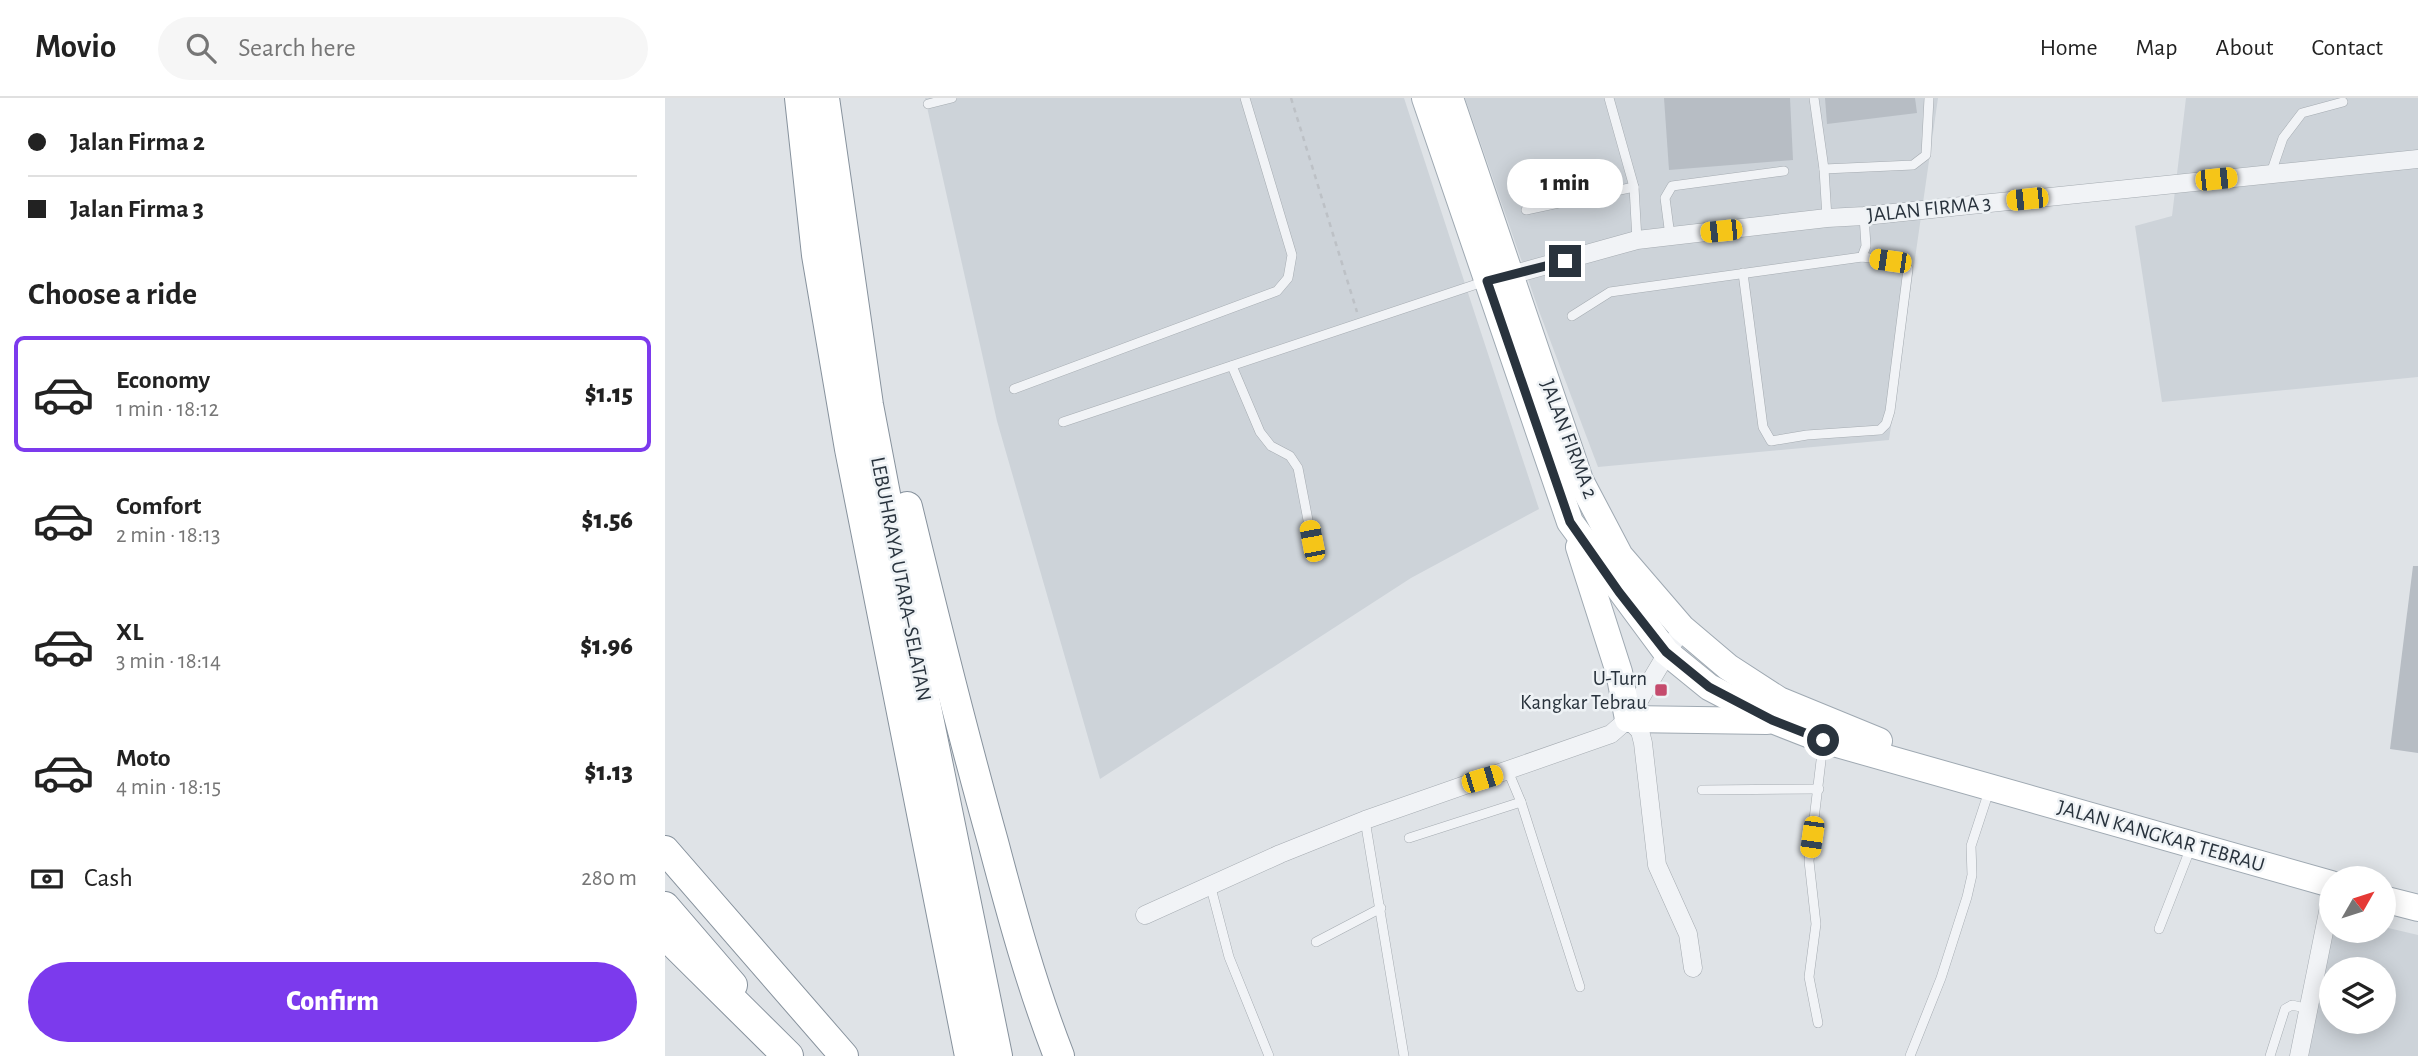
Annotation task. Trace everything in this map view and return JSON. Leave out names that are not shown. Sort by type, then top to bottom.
[{"type":"highway","name":"LEBUHRAYA UTARA–SELATAN","points":[[800,98],[817,255],[850,449],[970,1056]]},
{"type":"highway","name":"LEBUHRAYA UTARA–SELATAN","points":[[824,98],[868,405],[997,1056]]},
{"type":"highway","points":[[868,405],[887,423],[949,686],[1008,900],[1046,1023],[1059,1056]]},
{"type":"highway","points":[[665,850],[844,1056]]},
{"type":"highway","points":[[665,906],[795,1056]]},
{"type":"highway","points":[[665,934],[788,1056]]},
{"type":"main road","name":"JALAN FIRMA 2","points":[[1425,98],[1580,480],[1620,556],[1682,628],[1728,667],[1825,730]]},
{"type":"main road","name":"JALAN FIRMA 2","points":[[1451,98],[1499,278],[1570,522],[1666,652],[1709,687],[1772,720],[1825,730],[1991,786]]},
{"type":"main road","points":[[1570,522],[1619,672],[1628,719],[1772,720]]},
{"type":"main road","name":"JALAN KANGKAR TEBRAU","points":[[1991,786],[2319,881]]},
{"type":"main road","points":[[2396,902],[2418,908]]},
{"type":"street","name":"JALAN FIRMA 3","points":[[1499,278],[1637,240],[1827,218],[2418,159]]},
{"type":"street","points":[[1145,915],[1210,884],[1364,820],[1611,734],[1628,719],[1682,628]]},
{"type":"street","points":[[1628,719],[1640,731],[1643,743],[1657,865],[1688,934],[1693,968]]},
{"type":"street","points":[[2299,1056],[2322,943]]},
{"type":"lane","points":[[928,104],[952,98]]},
{"type":"lane","points":[[1014,390],[1277,291],[1288,278],[1292,255],[1245,98]]},
{"type":"lane","points":[[1609,98],[1634,187],[1637,240]]},
{"type":"lane","points":[[1815,98],[1827,218]]},
{"type":"lane","points":[[1824,169],[1913,165],[1926,155],[1929,98]]},
{"type":"lane","points":[[2270,173],[2283,138],[2302,113],[2343,102]]},
{"type":"lane","points":[[1670,236],[1665,198],[1672,186],[1784,171]]},
{"type":"lane","points":[[1526,210],[1634,187]]},
{"type":"lane","points":[[1862,257],[1866,246],[1864,216]]},
{"type":"lane","points":[[1573,316],[1610,292],[1743,273],[1862,257],[1902,262],[1908,270],[1890,411],[1886,424],[1880,430],[1807,435],[1771,441],[1767,438],[1763,427],[1743,273]]},
{"type":"lane","points":[[1063,422],[1499,278]]},
{"type":"lane","points":[[1232,366],[1255,424],[1264,438],[1290,456],[1298,468],[1312,541]]},
{"type":"lane","points":[[1818,1023],[1809,977],[1816,924],[1809,861],[1825,730]]},
{"type":"lane","points":[[1508,771],[1521,802],[1580,987]]},
{"type":"lane","points":[[1910,1056],[1941,978],[1967,897],[1972,875],[1971,846],[1991,786]]},
{"type":"lane","points":[[1702,790],[1819,789]]},
{"type":"lane","points":[[1409,838],[1521,802]]},
{"type":"lane","points":[[1364,820],[1404,1056]]},
{"type":"lane","points":[[2159,929],[2192,845]]},
{"type":"lane","points":[[1210,884],[1229,957],[1269,1056]]},
{"type":"lane","points":[[1316,942],[1381,908]]},
{"type":"lane","points":[[2270,1056],[2285,1009],[2292,1005],[2309,1009]]},
{"type":"path","points":[[1291,98],[1360,323]]},
{"type":"shaded area","points":[[925,98],[1404,98],[1539,509],[1411,578],[1100,779],[997,421]]},
{"type":"shaded area","points":[[1465,98],[1938,98],[1889,440],[1598,467],[1539,311]]},
{"type":"shaded area","points":[[2186,98],[2418,98],[2418,377],[2162,402],[2135,226],[2172,216]]},
{"type":"shaded area","points":[[2396,930],[2418,935],[2418,1056],[2306,1056],[2319,996],[2319,1034],[2396,1034],[2396,957],[2327,957],[2330,943],[2396,943]]},
{"type":"building","points":[[1664,98],[1790,98],[1793,160],[1669,170]]},
{"type":"building","points":[[1825,98],[1915,98],[1917,113],[1827,124]]},
{"type":"building","points":[[2413,566],[2418,566],[2418,753],[2390,749]]},
{"type":"place","name":"U-Turn Kangkar Tebrau","points":[[1661,690]]},
{"type":"route","points":[[1565,261],[1487,281],[1570,522],[1619,592],[1666,652],[1709,687],[1772,720],[1823,740]]}]
